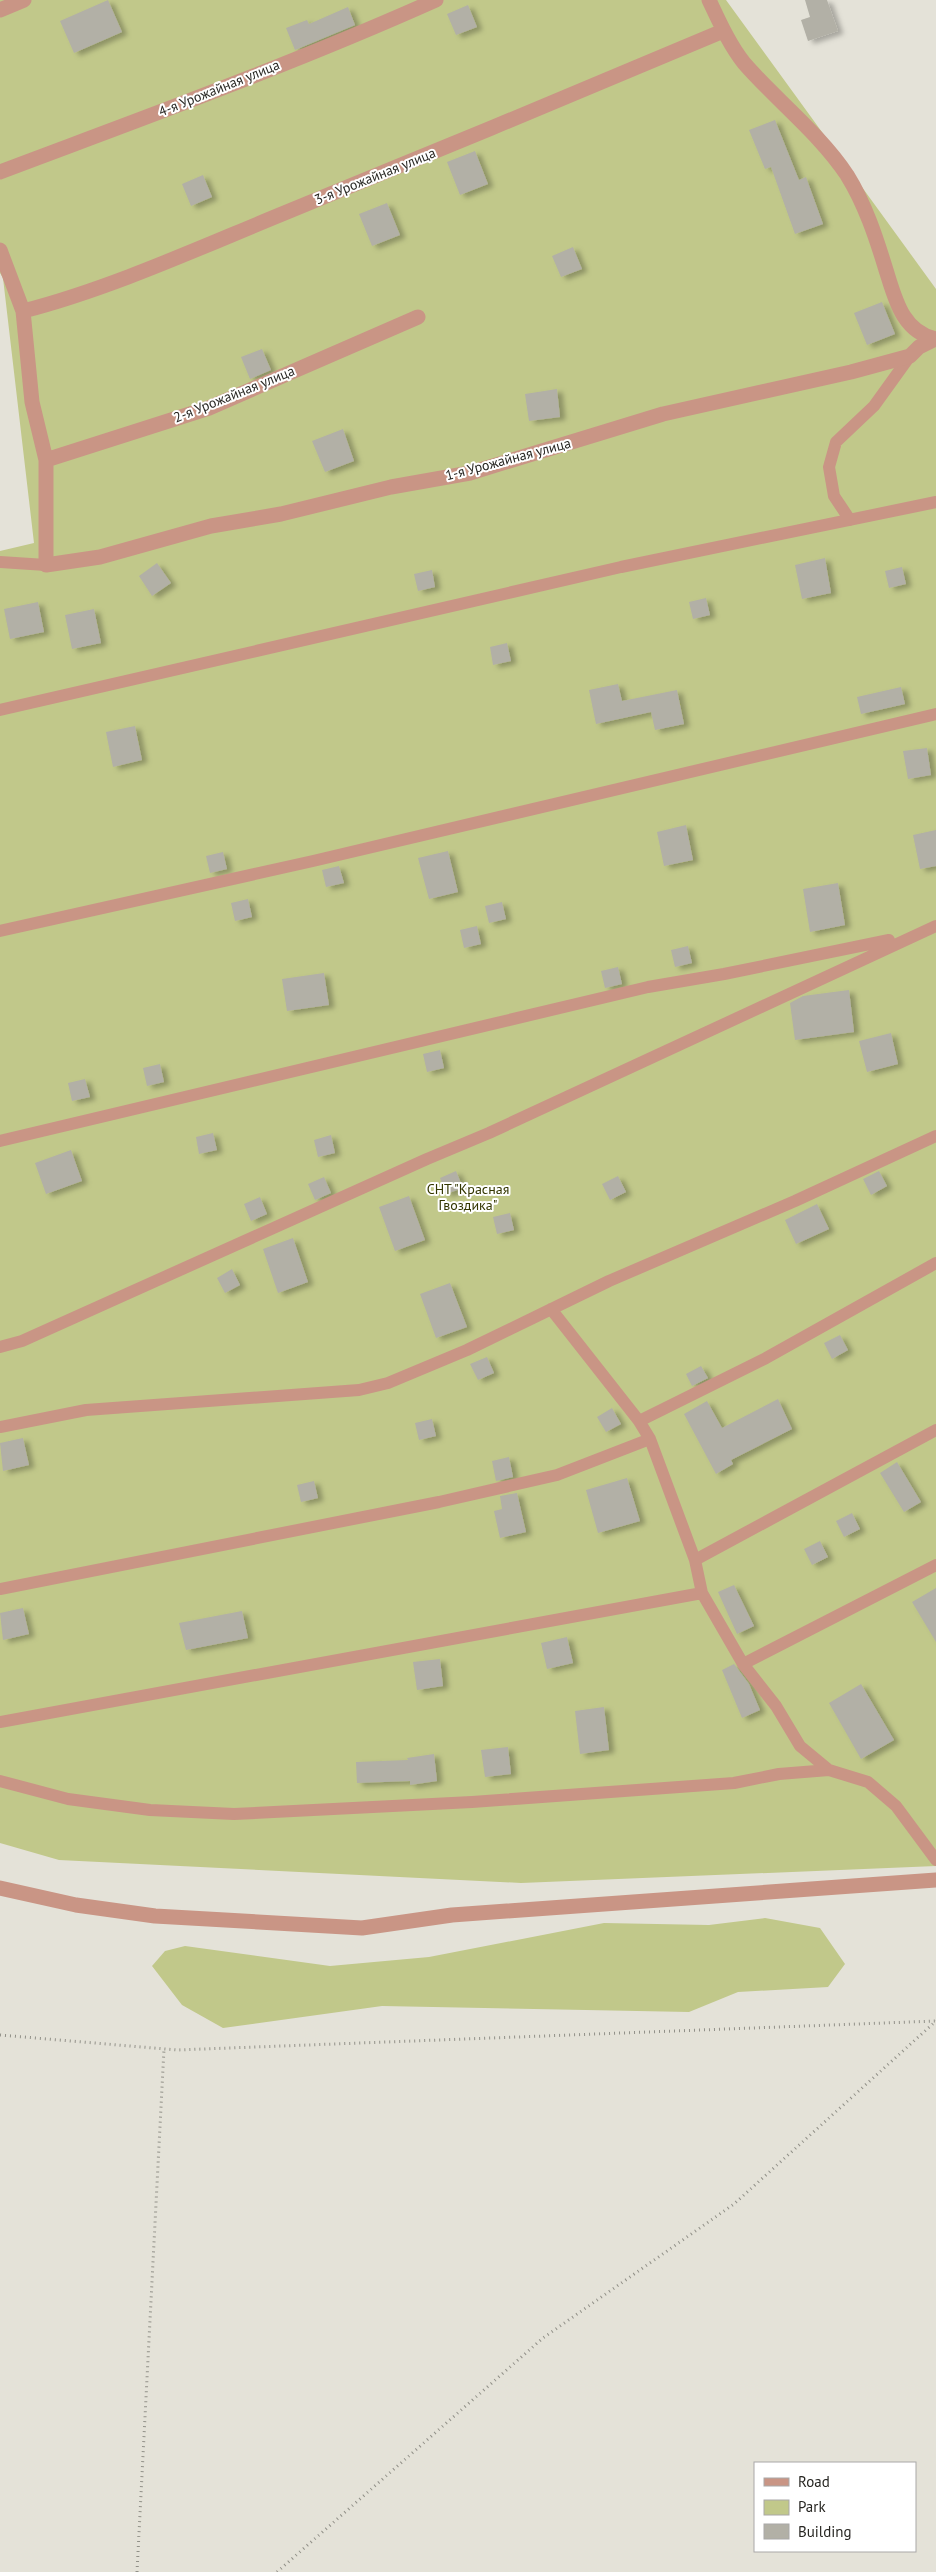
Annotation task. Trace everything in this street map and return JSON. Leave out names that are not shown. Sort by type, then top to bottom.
[{"type":"street","points":[[0,10],[24,0]]},
{"type":"street","name":"4-я Урожайная улица","points":[[0,172],[143,119],[387,22],[436,0]]},
{"type":"street","points":[[709,0],[723,31],[744,62],[799,119],[846,175],[870,220],[899,310],[914,330],[935,339]]},
{"type":"street","name":"3-я Урожайная улица","points":[[23,312],[51,304],[194,249],[475,136],[723,31]]},
{"type":"street","points":[[0,250],[23,312],[32,402],[46,460],[46,565]]},
{"type":"street","name":"2-я Урожайная улица","points":[[46,460],[208,408],[418,318]]},
{"type":"street","name":"1-я Урожайная улица","points":[[46,565],[100,557],[211,526],[281,514],[391,487],[470,472],[663,414],[851,372],[910,356],[919,347],[935,339]]},
{"type":"street","points":[[0,1888],[76,1905],[154,1916],[362,1928],[452,1915],[936,1880]]},
{"type":"lane","points":[[850,520],[834,496],[828,467],[836,442],[874,406],[910,356]]},
{"type":"lane","points":[[0,710],[621,567],[936,502]]},
{"type":"lane","points":[[0,562],[46,565]]},
{"type":"lane","points":[[0,930],[313,861],[936,714]]},
{"type":"lane","points":[[0,1347],[22,1341],[489,1133],[911,935],[936,926]]},
{"type":"lane","points":[[0,1142],[648,987],[724,974],[911,935]]},
{"type":"lane","points":[[0,1427],[86,1410],[359,1390],[388,1383],[458,1354],[609,1281],[794,1201],[936,1136]]},
{"type":"lane","points":[[639,1420],[766,1358],[936,1263]]},
{"type":"lane","points":[[551,1310],[639,1420],[650,1439],[696,1560],[702,1593],[743,1664],[776,1706],[800,1746],[829,1770]]},
{"type":"lane","points":[[696,1560],[936,1430]]},
{"type":"lane","points":[[0,1589],[439,1502],[557,1474],[650,1439]]},
{"type":"lane","points":[[743,1664],[936,1565]]},
{"type":"lane","points":[[0,1722],[702,1593]]},
{"type":"lane","points":[[0,1781],[68,1799],[150,1810],[234,1814],[472,1802],[734,1783],[779,1774],[829,1770],[868,1782],[896,1806],[936,1860]]},
{"type":"path","points":[[0,2035],[164,2049],[936,2021]]},
{"type":"path","points":[[276,2572],[544,2338],[734,2204],[936,2021]]},
{"type":"path","points":[[137,2572],[164,2049]]},
{"type":"green space","name":"СНТ \"Красная Гвоздика\"","points":[[0,0],[726,0],[936,289],[936,1866],[521,1883],[59,1860],[0,1843],[0,551],[34,543],[3,278],[0,273]]},
{"type":"green space","points":[[765,1918],[820,1928],[845,1964],[828,1987],[738,1992],[689,2012],[382,2006],[223,2028],[182,2005],[152,1966],[165,1951],[185,1946],[330,1966],[429,1957],[604,1923],[709,1925]]},
{"type":"building","points":[[108,0],[122,32],[74,53],[60,21]]},
{"type":"building","points":[[805,0],[827,0],[838,31],[808,41],[801,20],[810,17]]},
{"type":"building","points":[[468,5],[477,27],[456,35],[447,14]]},
{"type":"building","points":[[348,7],[355,25],[295,50],[286,28],[307,20],[309,24]]},
{"type":"building","points":[[775,120],[799,180],[806,177],[823,224],[795,234],[771,167],[765,169],[749,130]]},
{"type":"building","points":[[475,151],[488,184],[460,195],[447,162]]},
{"type":"building","points":[[203,175],[212,197],[191,206],[182,184]]},
{"type":"building","points":[[387,203],[400,235],[372,246],[359,214]]},
{"type":"building","points":[[573,247],[582,269],[561,277],[552,256]]},
{"type":"building","points":[[882,302],[895,334],[867,345],[854,313]]},
{"type":"building","points":[[262,349],[271,370],[250,379],[241,357]]},
{"type":"building","points":[[557,389],[560,417],[529,421],[525,394]]},
{"type":"building","points":[[343,429],[354,461],[325,472],[312,441]]},
{"type":"building","points":[[825,558],[831,593],[802,599],[795,565]]},
{"type":"building","points":[[157,563],[171,583],[152,596],[139,576]]},
{"type":"building","points":[[902,567],[906,584],[889,588],[885,571]]},
{"type":"building","points":[[432,570],[435,587],[418,591],[414,574]]},
{"type":"building","points":[[706,598],[710,615],[693,619],[689,602]]},
{"type":"building","points":[[38,602],[44,632],[10,639],[4,609]]},
{"type":"building","points":[[94,609],[101,643],[72,649],[65,615]]},
{"type":"building","points":[[507,643],[511,661],[493,665],[490,647]]},
{"type":"building","points":[[618,684],[622,701],[677,690],[684,724],[655,730],[651,712],[596,724],[589,690]]},
{"type":"building","points":[[901,687],[905,704],[861,714],[857,697]]},
{"type":"building","points":[[135,726],[142,760],[113,767],[106,732]]},
{"type":"building","points":[[927,748],[931,775],[908,779],[903,751]]},
{"type":"building","points":[[686,825],[693,860],[664,866],[657,832]]},
{"type":"building","points":[[936,830],[936,866],[920,869],[913,835]]},
{"type":"building","points":[[448,851],[458,892],[429,899],[418,858]]},
{"type":"building","points":[[223,852],[227,869],[210,873],[206,856]]},
{"type":"building","points":[[339,866],[344,883],[326,887],[322,870]]},
{"type":"building","points":[[838,883],[845,925],[810,932],[803,889]]},
{"type":"building","points":[[248,899],[252,917],[235,921],[231,903]]},
{"type":"building","points":[[502,902],[506,919],[489,923],[485,906]]},
{"type":"building","points":[[477,926],[481,944],[464,948],[460,930]]},
{"type":"building","points":[[688,946],[692,963],[675,967],[671,950]]},
{"type":"building","points":[[618,967],[622,984],[605,988],[601,971]]},
{"type":"building","points":[[324,973],[329,1005],[287,1011],[282,979]]},
{"type":"building","points":[[849,990],[854,1032],[795,1040],[790,1003],[803,996]]},
{"type":"building","points":[[891,1033],[898,1064],[867,1072],[859,1041]]},
{"type":"building","points":[[440,1050],[444,1068],[427,1072],[423,1054]]},
{"type":"building","points":[[160,1064],[164,1082],[147,1086],[143,1068]]},
{"type":"building","points":[[85,1079],[90,1097],[72,1101],[68,1083]]},
{"type":"building","points":[[213,1133],[217,1150],[199,1154],[196,1137]]},
{"type":"building","points":[[331,1135],[335,1153],[318,1157],[314,1140]]},
{"type":"building","points":[[71,1150],[82,1181],[46,1194],[35,1163]]},
{"type":"building","points":[[456,1171],[463,1188],[446,1194],[440,1178]]},
{"type":"building","points":[[879,1171],[887,1186],[871,1195],[863,1179]]},
{"type":"building","points":[[618,1176],[626,1192],[610,1200],[602,1184]]},
{"type":"building","points":[[324,1177],[331,1193],[315,1200],[308,1184]]},
{"type":"building","points":[[409,1196],[425,1240],[395,1251],[379,1207]]},
{"type":"building","points":[[260,1197],[267,1214],[251,1221],[244,1204]]},
{"type":"building","points":[[817,1204],[829,1229],[796,1244],[785,1220]]},
{"type":"building","points":[[510,1213],[514,1230],[497,1234],[493,1217]]},
{"type":"building","points":[[293,1238],[308,1282],[278,1293],[263,1249]]},
{"type":"building","points":[[232,1269],[240,1285],[225,1293],[217,1278]]},
{"type":"building","points":[[450,1283],[467,1327],[436,1338],[420,1294]]},
{"type":"building","points":[[840,1335],[848,1350],[832,1359],[824,1343]]},
{"type":"building","points":[[487,1357],[494,1373],[478,1380],[470,1364]]},
{"type":"building","points":[[701,1366],[708,1378],[692,1386],[686,1374]]},
{"type":"building","points":[[778,1399],[792,1429],[731,1460],[733,1464],[716,1474],[684,1414],[707,1401],[722,1428]]},
{"type":"building","points":[[612,1408],[621,1424],[606,1432],[597,1417]]},
{"type":"building","points":[[432,1419],[436,1436],[419,1440],[415,1423]]},
{"type":"building","points":[[23,1438],[29,1465],[3,1471],[0,1443]]},
{"type":"building","points":[[509,1457],[513,1477],[496,1481],[492,1461]]},
{"type":"building","points":[[897,1462],[921,1502],[904,1512],[880,1473]]},
{"type":"building","points":[[627,1478],[640,1521],[598,1533],[586,1490]]},
{"type":"building","points":[[314,1481],[318,1498],[301,1502],[297,1485]]},
{"type":"building","points":[[517,1493],[526,1532],[500,1538],[494,1511],[502,1509],[500,1496]]},
{"type":"building","points":[[852,1513],[860,1529],[844,1537],[836,1521]]},
{"type":"building","points":[[820,1541],[828,1557],[812,1565],[804,1549]]},
{"type":"building","points":[[734,1585],[754,1626],[737,1634],[718,1592]]},
{"type":"building","points":[[936,1588],[936,1642],[912,1602]]},
{"type":"building","points":[[23,1608],[29,1634],[3,1640],[0,1613]]},
{"type":"building","points":[[242,1611],[248,1638],[186,1650],[179,1623]]},
{"type":"building","points":[[567,1637],[573,1663],[547,1669],[541,1643]]},
{"type":"building","points":[[440,1659],[443,1686],[417,1690],[413,1662]]},
{"type":"building","points":[[734,1664],[749,1684],[760,1710],[742,1718],[722,1670]]},
{"type":"building","points":[[861,1684],[894,1740],[861,1759],[829,1703]]},
{"type":"building","points":[[604,1707],[609,1750],[580,1754],[575,1711]]},
{"type":"building","points":[[508,1747],[511,1774],[485,1777],[481,1750]]},
{"type":"building","points":[[434,1754],[437,1781],[410,1785],[410,1781],[357,1783],[356,1762],[408,1760],[407,1758]]}]
